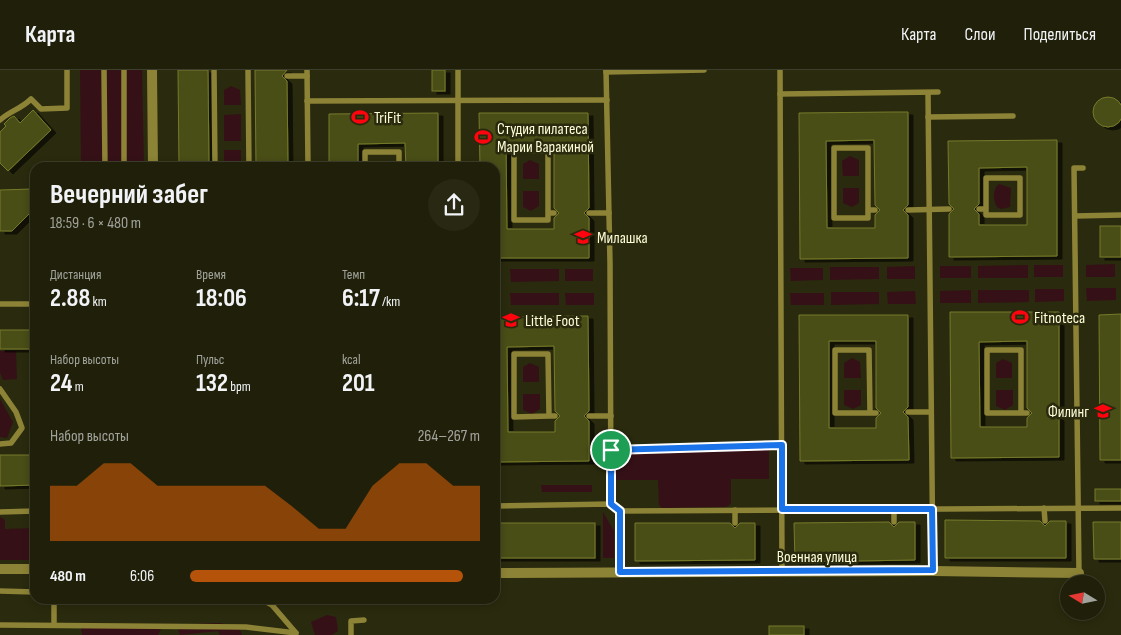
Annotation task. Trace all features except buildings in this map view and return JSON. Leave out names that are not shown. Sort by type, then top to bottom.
[{"type":"street","points":[[152,70],[153,162]]},
{"type":"street","points":[[0,569],[30,569]]},
{"type":"street","name":"Военная улица","points":[[500,573],[933,570],[1078,573]]},
{"type":"lane","points":[[0,120],[10,111],[23,108],[31,99],[41,109],[67,108],[67,70]]},
{"type":"lane","points":[[104,70],[105,162]]},
{"type":"lane","points":[[124,70],[124,162]]},
{"type":"lane","points":[[214,70],[215,162]]},
{"type":"lane","points":[[458,70],[458,162]]},
{"type":"lane","points":[[611,504],[606,71],[704,70]]},
{"type":"lane","points":[[780,70],[782,571]]},
{"type":"lane","points":[[287,76],[307,73],[308,162]]},
{"type":"lane","points":[[249,162],[251,74]]},
{"type":"lane","points":[[780,94],[938,92]]},
{"type":"lane","points":[[928,93],[933,570]]},
{"type":"lane","points":[[307,101],[607,100]]},
{"type":"lane","points":[[928,117],[1013,116]]},
{"type":"lane","points":[[834,148],[868,148],[872,210],[868,218],[834,218],[834,148]]},
{"type":"lane","points":[[548,151],[551,213],[548,220],[514,220],[514,152],[548,151]]},
{"type":"lane","points":[[365,162],[365,152],[399,152],[399,162]]},
{"type":"lane","points":[[1078,573],[1074,168],[1083,168]]},
{"type":"lane","points":[[986,178],[1020,178],[1020,215],[986,215],[986,209],[986,178]]},
{"type":"lane","points":[[908,210],[949,209]]},
{"type":"lane","points":[[979,209],[986,209]]},
{"type":"lane","points":[[589,213],[609,213]]},
{"type":"lane","points":[[1075,216],[1121,215]]},
{"type":"lane","points":[[0,304],[30,304]]},
{"type":"lane","points":[[835,350],[869,350],[873,413],[836,413],[835,350]]},
{"type":"lane","points":[[987,350],[1021,350],[1024,413],[987,413],[987,350]]},
{"type":"lane","points":[[514,354],[548,354],[552,416],[514,417],[514,354]]},
{"type":"lane","points":[[0,389],[17,415],[22,428],[11,443],[0,444]]},
{"type":"lane","points":[[908,412],[931,412]]},
{"type":"lane","points":[[1059,413],[1077,413]]},
{"type":"lane","points":[[589,416],[611,416]]},
{"type":"lane","points":[[20,432],[29,432]]},
{"type":"lane","points":[[611,450],[782,445]]},
{"type":"lane","points":[[500,506],[611,504],[620,511],[1121,508]]},
{"type":"lane","points":[[1044,508],[1045,521]]},
{"type":"lane","points":[[894,509],[894,522]]},
{"type":"lane","points":[[735,510],[735,523]]},
{"type":"lane","points":[[620,511],[620,572]]},
{"type":"lane","points":[[0,512],[30,512]]},
{"type":"lane","points":[[0,591],[30,592]]},
{"type":"lane","points":[[54,604],[54,625]]},
{"type":"lane","points":[[270,604],[297,634]]},
{"type":"lane","points":[[351,635],[351,621],[364,620]]},
{"type":"lane","points":[[0,625],[246,627],[297,634]]},
{"type":"shaded area","points":[[80,70],[142,70],[144,162],[81,162]]},
{"type":"shaded area","points":[[231,86],[240,90],[241,105],[224,105],[224,90]]},
{"type":"shaded area","points":[[241,114],[241,141],[224,141],[224,115]]},
{"type":"shaded area","points":[[224,150],[241,150],[241,162],[224,162]]},
{"type":"shaded area","points":[[850,156],[859,160],[859,176],[843,176],[842,161]]},
{"type":"shaded area","points":[[530,160],[539,164],[539,179],[523,179],[523,164]]},
{"type":"shaded area","points":[[999,184],[1011,188],[1010,207],[1001,209],[997,207],[994,192]]},
{"type":"shaded area","points":[[843,188],[859,188],[859,203],[852,207],[843,203]]},
{"type":"shaded area","points":[[523,191],[539,191],[539,206],[531,211],[523,207]]},
{"type":"shaded area","points":[[1115,264],[1115,277],[1086,277],[1086,265]]},
{"type":"shaded area","points":[[1028,265],[1028,278],[978,278],[978,266]]},
{"type":"shaded area","points":[[1034,265],[1063,265],[1063,277],[1034,277]]},
{"type":"shaded area","points":[[915,266],[915,279],[887,279],[887,267]]},
{"type":"shaded area","points":[[940,266],[971,266],[971,278],[940,278]]},
{"type":"shaded area","points":[[830,267],[879,267],[879,279],[830,280]]},
{"type":"shaded area","points":[[790,268],[823,268],[823,280],[791,281]]},
{"type":"shaded area","points":[[510,269],[559,269],[559,281],[511,282]]},
{"type":"shaded area","points":[[565,269],[593,269],[593,281],[565,281]]},
{"type":"shaded area","points":[[1086,288],[1116,288],[1116,300],[1087,301]]},
{"type":"shaded area","points":[[1035,289],[1064,289],[1064,301],[1035,302]]},
{"type":"shaded area","points":[[971,290],[971,303],[940,303],[940,291]]},
{"type":"shaded area","points":[[978,290],[1029,290],[1029,302],[978,303]]},
{"type":"shaded area","points":[[915,291],[916,304],[888,304],[887,292]]},
{"type":"shaded area","points":[[831,292],[879,292],[879,304],[831,305]]},
{"type":"shaded area","points":[[510,293],[559,293],[559,305],[511,305]]},
{"type":"shaded area","points":[[565,293],[594,293],[594,305],[566,305]]},
{"type":"shaded area","points":[[790,293],[824,293],[824,305],[791,305]]},
{"type":"shaded area","points":[[0,351],[16,351],[17,379],[3,380],[0,373]]},
{"type":"shaded area","points":[[852,358],[860,362],[861,378],[844,378],[844,363]]},
{"type":"shaded area","points":[[1003,359],[1012,363],[1012,378],[996,378],[996,363]]},
{"type":"shaded area","points":[[530,363],[539,367],[539,382],[523,382],[523,367]]},
{"type":"shaded area","points":[[844,390],[861,390],[861,405],[853,409],[844,405]]},
{"type":"shaded area","points":[[996,390],[1013,390],[1013,405],[1005,410],[996,406]]},
{"type":"shaded area","points":[[523,394],[540,394],[540,409],[532,414],[523,410]]},
{"type":"shaded area","points":[[0,399],[13,422],[7,438],[0,437]]},
{"type":"shaded area","points":[[765,448],[769,450],[769,479],[731,479],[731,504],[726,507],[662,508],[659,505],[658,480],[617,480],[615,478],[615,455],[617,452]]},
{"type":"shaded area","points":[[541,485],[592,485],[592,492],[542,492]]},
{"type":"shaded area","points":[[603,512],[614,531],[614,558],[603,558]]},
{"type":"shaded area","points":[[0,517],[5,520],[5,529],[30,528],[30,560],[0,560]]},
{"type":"shaded area","points":[[327,615],[336,617],[338,631],[332,635],[315,635],[311,622]]},
{"type":"shaded area","points":[[220,623],[239,627],[242,635],[220,635],[218,631],[180,635],[178,629],[161,629],[158,635],[82,635],[81,628]]},
{"type":"place","name":"TriFit","points":[[360,117]]},
{"type":"place","name":"Студия пилатеса Марии Варакиной","points":[[483,137]]},
{"type":"place","name":"Милашка","points":[[583,237]]},
{"type":"place","name":"Fitnoteca","points":[[1020,317]]},
{"type":"place","name":"Little Foot","points":[[511,320]]},
{"type":"place","name":"Филинг","points":[[1103,411]]},
{"type":"route","points":[[782,445],[782,509],[932,509],[933,570],[620,572],[620,511],[611,504],[611,450],[782,445]]}]
